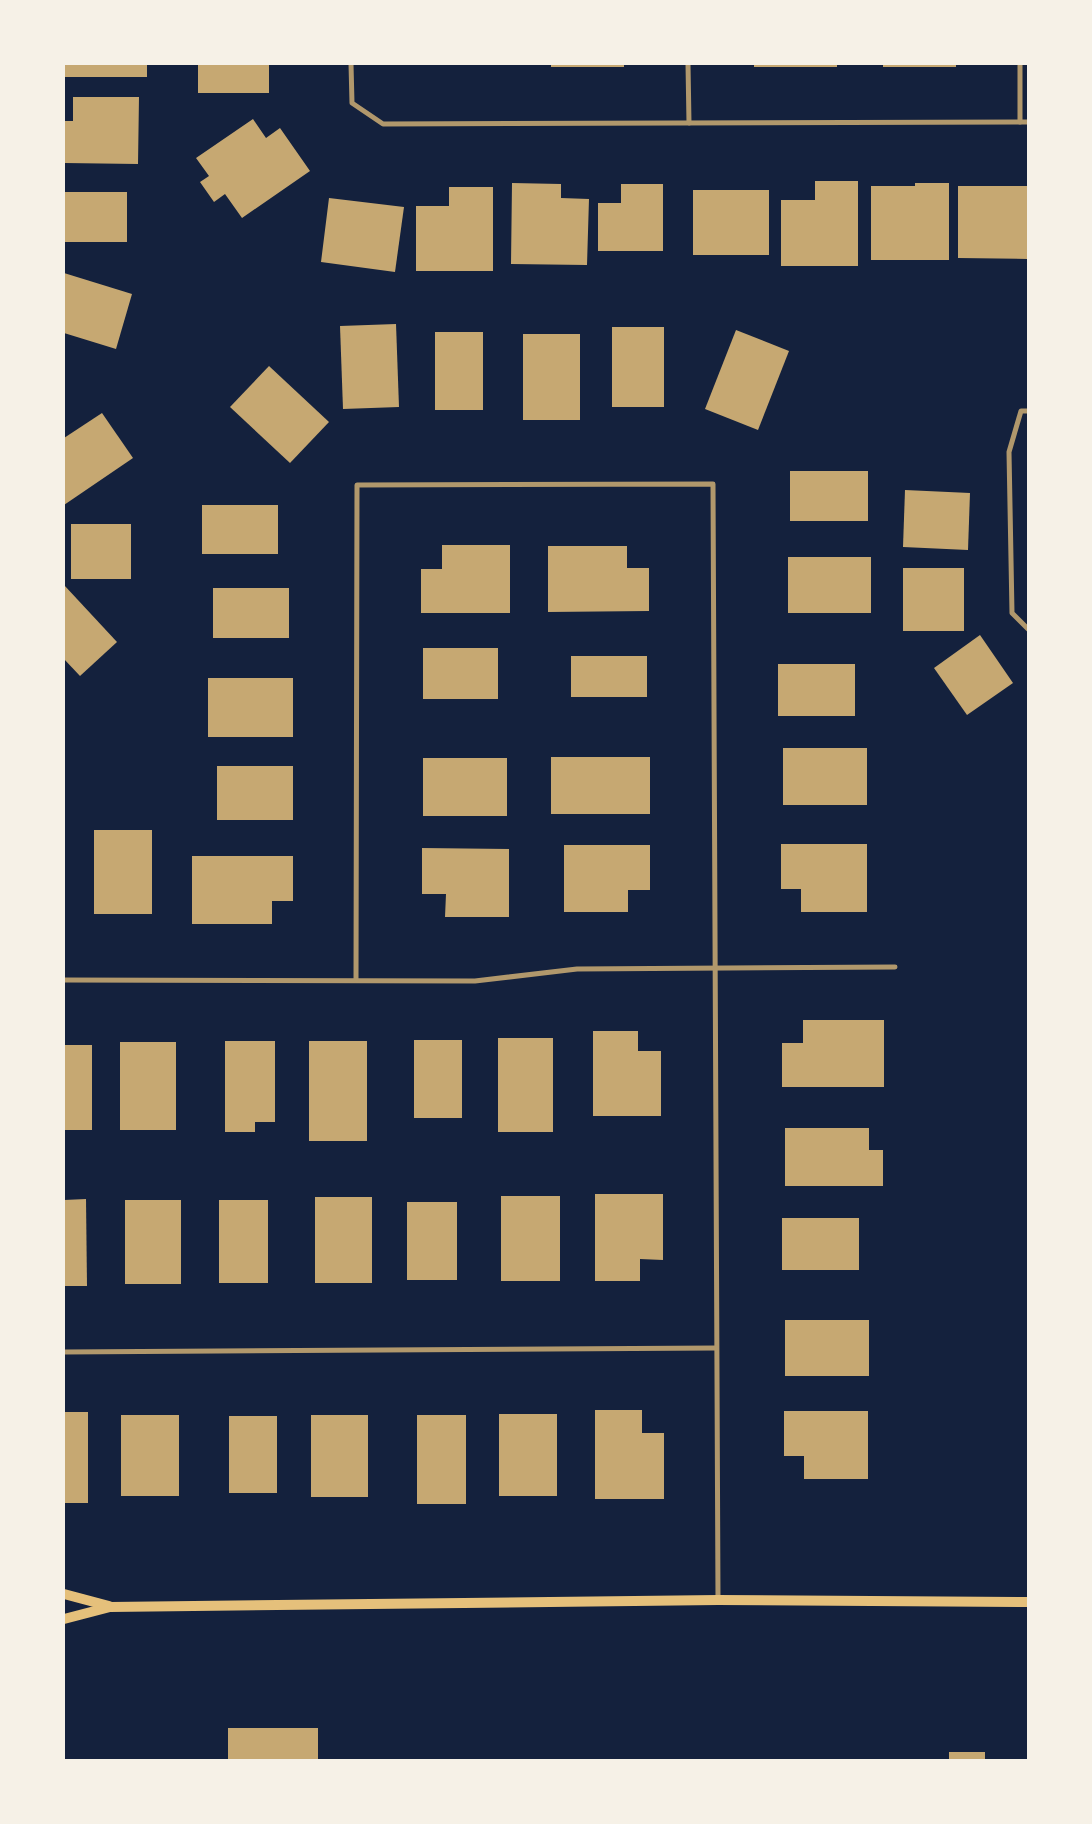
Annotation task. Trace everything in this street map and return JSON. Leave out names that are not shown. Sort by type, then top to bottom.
[{"type":"main road","points":[[64,1594],[110,1607]]},
{"type":"main road","points":[[64,1620],[110,1607],[718,1600],[1028,1602]]},
{"type":"street","points":[[351,64],[352,103],[383,124],[1028,122]]},
{"type":"street","points":[[688,64],[689,123]]},
{"type":"street","points":[[1020,64],[1020,122]]},
{"type":"street","points":[[1028,411],[1022,411],[1009,452],[1012,613],[1028,629]]},
{"type":"street","points":[[356,980],[357,485],[713,484],[718,1600]]},
{"type":"street","points":[[64,980],[475,981],[577,970],[895,967]]},
{"type":"street","points":[[64,1352],[716,1348]]},
{"type":"building","points":[[64,64],[147,64],[147,77],[64,77]]},
{"type":"building","points":[[198,64],[269,64],[269,93],[198,93]]},
{"type":"building","points":[[551,64],[624,64],[624,67],[551,67]]},
{"type":"building","points":[[754,64],[837,64],[837,67],[754,67]]},
{"type":"building","points":[[883,64],[956,64],[956,67],[883,67]]},
{"type":"building","points":[[73,97],[139,97],[138,164],[64,163],[64,121],[73,121]]},
{"type":"building","points":[[253,119],[266,138],[280,128],[310,171],[242,218],[225,194],[214,202],[200,182],[209,176],[196,158]]},
{"type":"building","points":[[815,181],[858,181],[858,266],[781,266],[781,200],[815,200]]},
{"type":"building","points":[[512,183],[561,184],[561,198],[589,199],[587,265],[511,264]]},
{"type":"building","points":[[915,183],[949,183],[949,260],[871,260],[871,186],[915,186]]},
{"type":"building","points":[[621,184],[663,184],[663,251],[598,251],[598,203],[621,203]]},
{"type":"building","points":[[958,186],[1028,186],[1028,259],[958,258]]},
{"type":"building","points":[[449,187],[493,187],[493,271],[416,271],[416,206],[449,206]]},
{"type":"building","points":[[693,190],[769,190],[769,255],[693,255]]},
{"type":"building","points":[[64,192],[127,192],[127,242],[64,242]]},
{"type":"building","points":[[329,198],[404,207],[395,272],[321,262]]},
{"type":"building","points":[[64,273],[132,294],[116,349],[64,333]]},
{"type":"building","points":[[396,324],[399,407],[343,409],[340,326]]},
{"type":"building","points":[[612,327],[664,327],[664,407],[612,407]]},
{"type":"building","points":[[736,330],[789,351],[758,430],[705,409]]},
{"type":"building","points":[[435,332],[483,332],[483,410],[435,410]]},
{"type":"building","points":[[523,334],[580,334],[580,420],[523,420]]},
{"type":"building","points":[[269,366],[329,422],[290,463],[230,407]]},
{"type":"building","points":[[102,413],[133,458],[64,505],[64,438]]},
{"type":"building","points":[[790,471],[868,471],[868,521],[790,521]]},
{"type":"building","points":[[905,490],[970,493],[968,550],[903,547]]},
{"type":"building","points":[[202,505],[278,505],[278,554],[202,554]]},
{"type":"building","points":[[71,524],[131,524],[131,579],[71,579]]},
{"type":"building","points":[[442,545],[510,545],[510,613],[421,613],[421,569],[442,569]]},
{"type":"building","points":[[548,546],[627,546],[627,568],[649,568],[649,611],[548,612]]},
{"type":"building","points":[[788,557],[871,557],[871,613],[788,613]]},
{"type":"building","points":[[903,568],[964,568],[964,631],[903,631]]},
{"type":"building","points":[[64,585],[117,642],[80,676],[64,659]]},
{"type":"building","points":[[213,588],[289,588],[289,638],[213,638]]},
{"type":"building","points":[[980,635],[1013,683],[967,715],[934,668]]},
{"type":"building","points":[[423,648],[498,648],[498,699],[423,699]]},
{"type":"building","points":[[571,656],[647,656],[647,697],[571,697]]},
{"type":"building","points":[[778,664],[855,664],[855,716],[778,716]]},
{"type":"building","points":[[208,678],[293,678],[293,737],[208,737]]},
{"type":"building","points":[[783,748],[867,748],[867,805],[783,805]]},
{"type":"building","points":[[551,757],[650,757],[650,814],[551,814]]},
{"type":"building","points":[[423,758],[507,758],[507,816],[423,816]]},
{"type":"building","points":[[217,766],[293,766],[293,820],[217,820]]},
{"type":"building","points":[[94,830],[152,830],[152,914],[94,914]]},
{"type":"building","points":[[781,844],[867,844],[867,912],[801,912],[801,889],[781,889]]},
{"type":"building","points":[[564,845],[650,845],[650,890],[628,890],[628,912],[564,912]]},
{"type":"building","points":[[422,848],[509,849],[509,917],[445,917],[446,894],[422,894]]},
{"type":"building","points":[[192,856],[293,856],[293,901],[272,901],[272,924],[192,924]]},
{"type":"building","points":[[803,1020],[884,1020],[884,1087],[782,1087],[782,1043],[803,1043]]},
{"type":"building","points":[[593,1031],[638,1031],[638,1051],[661,1051],[661,1116],[593,1116]]},
{"type":"building","points":[[498,1038],[553,1038],[553,1132],[498,1132]]},
{"type":"building","points":[[414,1040],[462,1040],[462,1118],[414,1118]]},
{"type":"building","points":[[225,1041],[275,1041],[275,1122],[255,1122],[255,1132],[225,1132]]},
{"type":"building","points":[[309,1041],[367,1041],[367,1141],[309,1141]]},
{"type":"building","points":[[120,1042],[176,1042],[176,1130],[120,1130]]},
{"type":"building","points":[[64,1045],[92,1045],[92,1130],[64,1130]]},
{"type":"building","points":[[785,1128],[869,1128],[869,1150],[883,1150],[883,1186],[785,1186]]},
{"type":"building","points":[[595,1194],[663,1194],[663,1260],[640,1259],[640,1281],[595,1281]]},
{"type":"building","points":[[501,1196],[560,1196],[560,1281],[501,1281]]},
{"type":"building","points":[[315,1197],[372,1197],[372,1283],[315,1283]]},
{"type":"building","points":[[86,1199],[87,1286],[64,1286],[64,1200]]},
{"type":"building","points":[[125,1200],[181,1200],[181,1284],[125,1284]]},
{"type":"building","points":[[219,1200],[268,1200],[268,1283],[219,1283]]},
{"type":"building","points":[[407,1202],[457,1202],[457,1280],[407,1280]]},
{"type":"building","points":[[782,1218],[859,1218],[859,1270],[782,1270]]},
{"type":"building","points":[[785,1320],[869,1320],[869,1376],[785,1376]]},
{"type":"building","points":[[595,1410],[642,1410],[642,1433],[664,1433],[664,1499],[595,1499]]},
{"type":"building","points":[[784,1411],[868,1411],[868,1479],[804,1479],[804,1456],[784,1456]]},
{"type":"building","points":[[64,1412],[88,1412],[88,1503],[64,1503]]},
{"type":"building","points":[[499,1414],[557,1414],[557,1496],[499,1496]]},
{"type":"building","points":[[121,1415],[179,1415],[179,1496],[121,1496]]},
{"type":"building","points":[[311,1415],[368,1415],[368,1497],[311,1497]]},
{"type":"building","points":[[417,1415],[466,1415],[466,1504],[417,1504]]},
{"type":"building","points":[[229,1416],[277,1416],[277,1493],[229,1493]]},
{"type":"building","points":[[228,1728],[318,1728],[318,1760],[228,1760]]},
{"type":"building","points":[[949,1752],[985,1752],[985,1760],[949,1760]]}]
